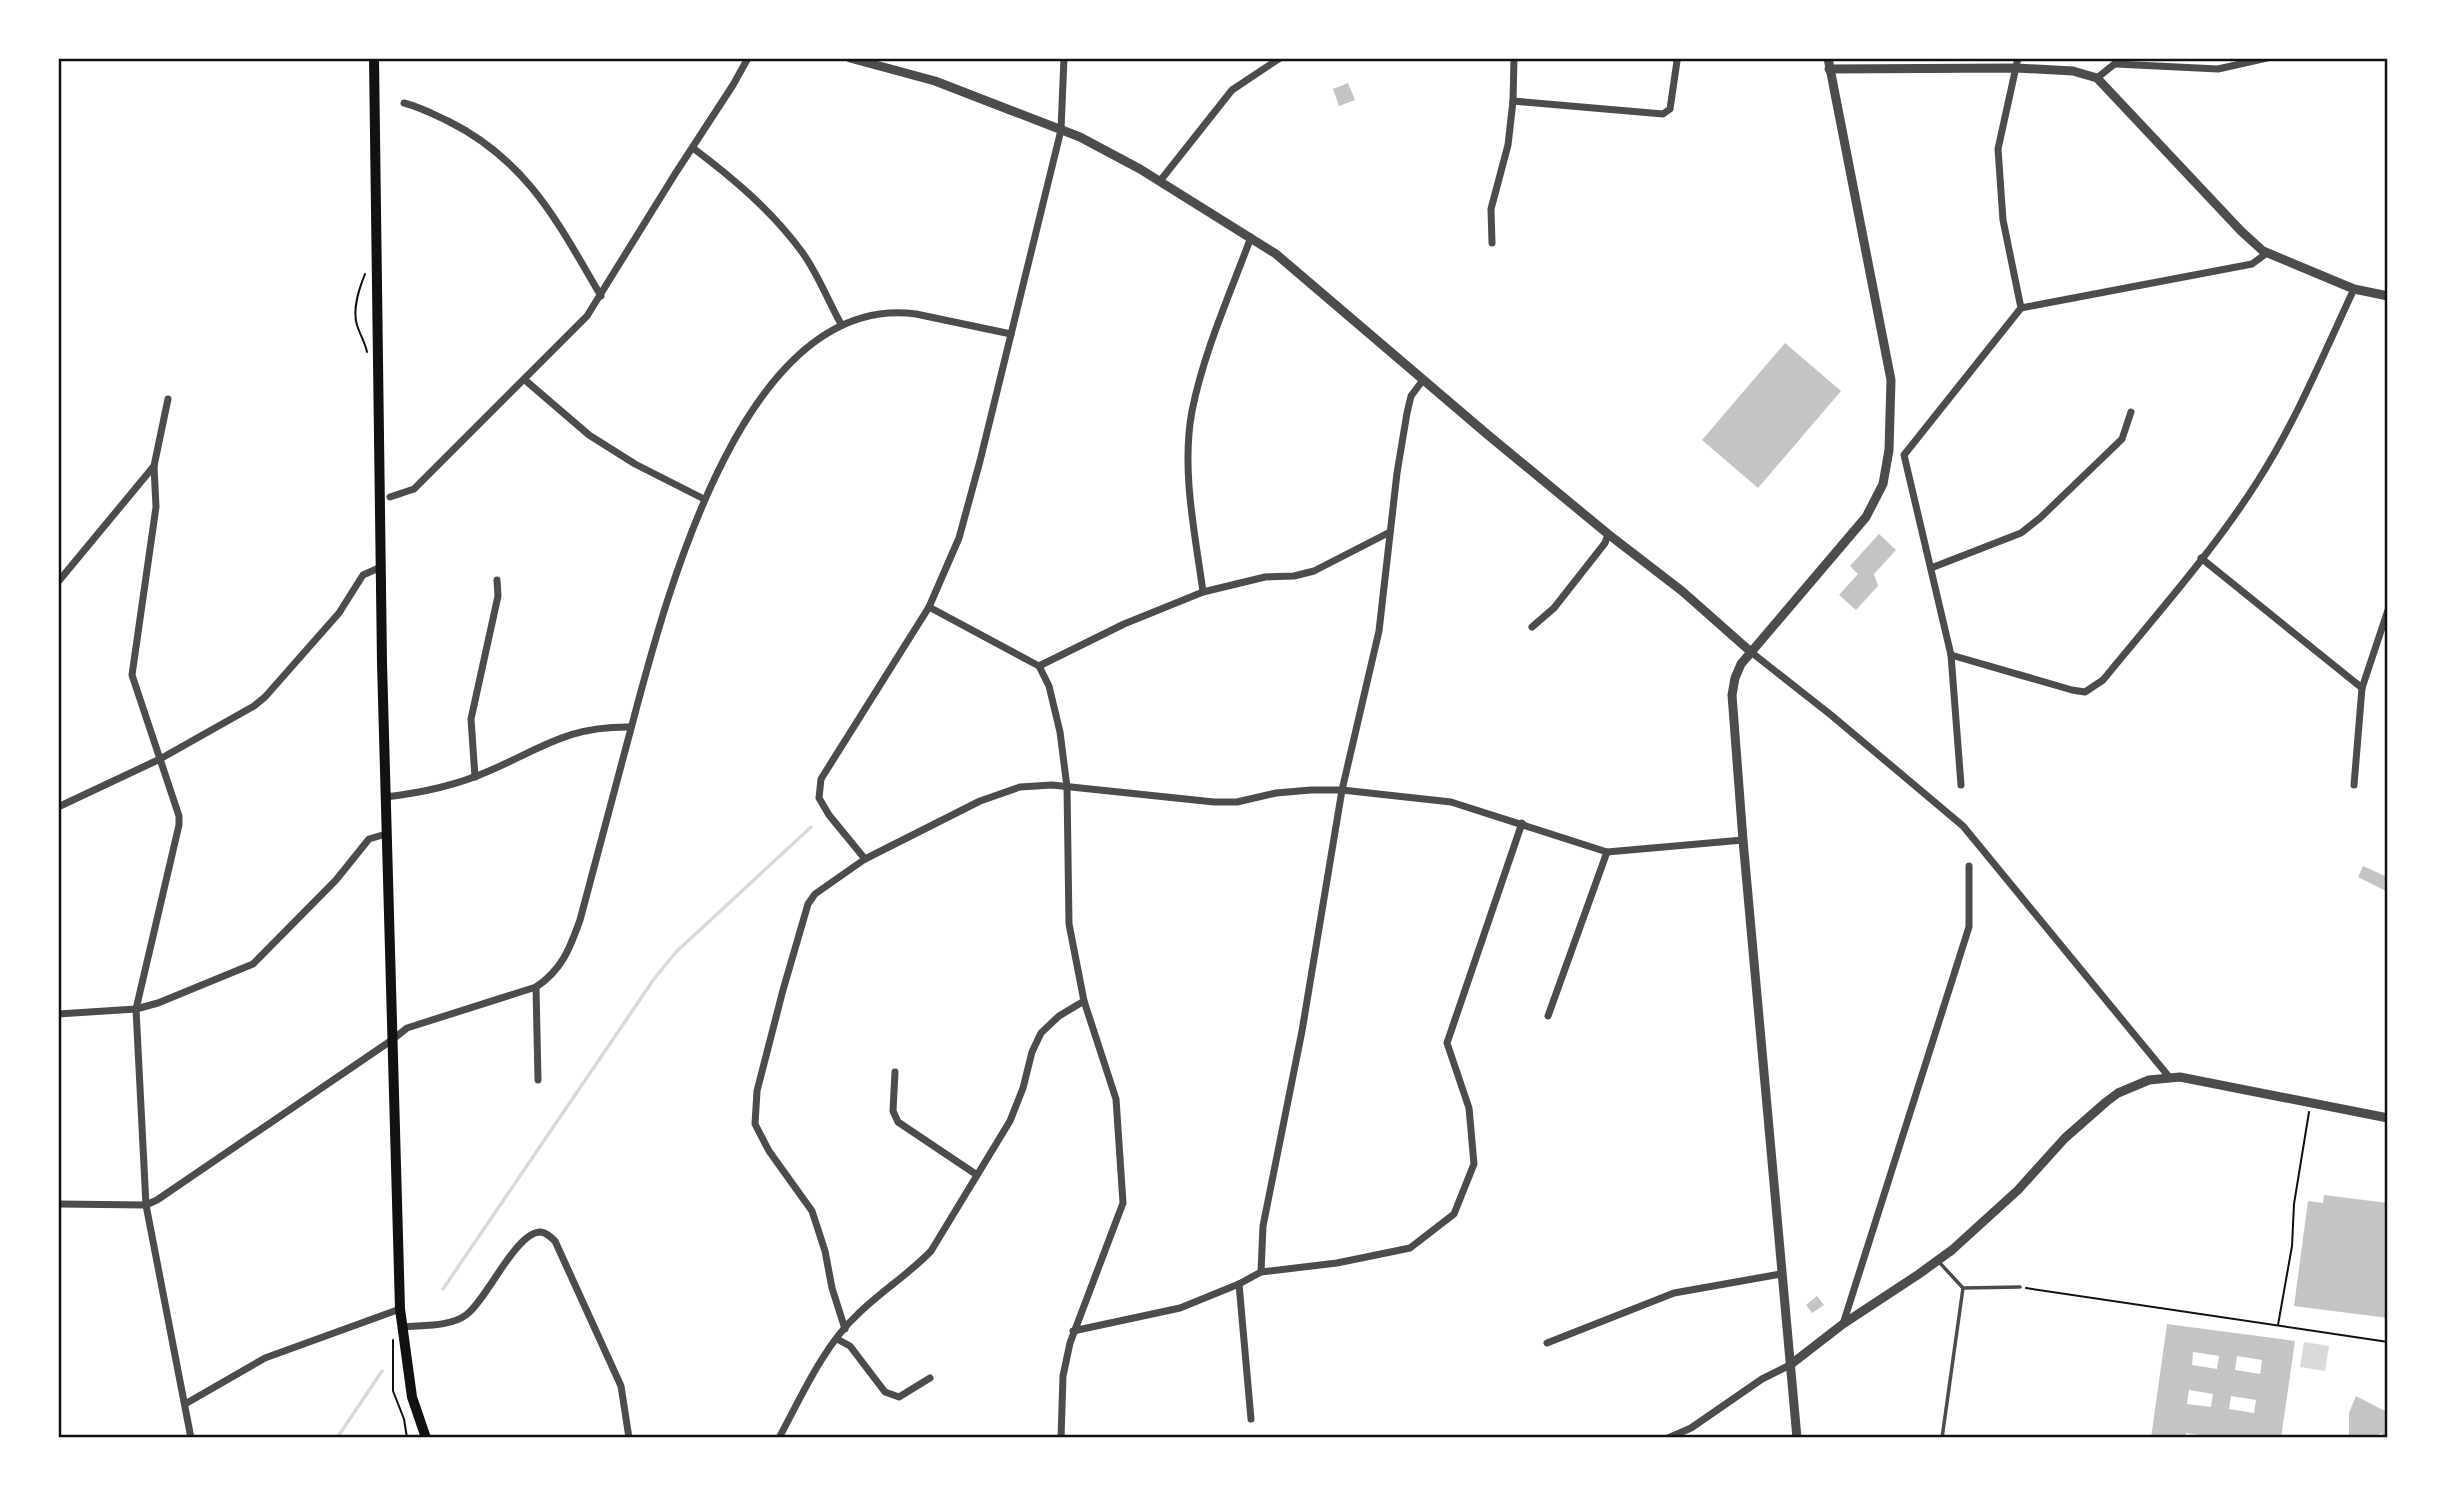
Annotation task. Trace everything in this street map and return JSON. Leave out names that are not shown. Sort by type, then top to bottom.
[{"type":"main road","points":[[374,58],[384,797],[400,1309],[412,1397],[426,1438]]},
{"type":"street","points":[[390,497],[414,489],[587,316],[748,58]]},
{"type":"street","points":[[850,58],[935,81],[1105,150],[1251,237],[1303,274],[1423,380],[1608,534],[1682,591],[1733,639],[1963,826],[2170,1078]]},
{"type":"street","points":[[865,859],[829,815],[819,798],[821,779],[929,607],[959,538],[1061,130],[1064,58]]},
{"type":"street","points":[[1160,181],[1232,90],[1280,58]]},
{"type":"street","points":[[1492,243],[1491,209],[1508,145],[1514,58]]},
{"type":"street","points":[[1513,102],[1663,114],[1670,109],[1677,61],[1675,58]]},
{"type":"street","points":[[1797,1438],[1732,695],[1739,669],[1751,652],[1866,517],[1883,484],[1889,450],[1891,380],[1828,58]]},
{"type":"street","points":[[2097,78],[2122,58]]},
{"type":"street","points":[[2116,64],[2218,69],[2267,58]]},
{"type":"street","points":[[1829,69],[2017,63],[2073,71],[2097,78],[2241,231],[2267,253],[2354,289],[2388,296]]},
{"type":"street","points":[[2017,63],[1998,149],[2003,220],[2021,309]]},
{"type":"street","points":[[404,103],[465,130],[499,154],[529,182],[555,218],[601,296]]},
{"type":"street","points":[[692,148],[736,180],[767,209],[804,255],[841,324]]},
{"type":"street","points":[[1203,592],[1189,491],[1192,413],[1209,353],[1251,237]]},
{"type":"street","points":[[1961,785],[1951,655],[1904,455],[2021,309],[2252,264],[2267,253]]},
{"type":"street","points":[[1951,655],[2046,684],[2085,692],[2103,680],[2201,558],[2258,481],[2290,427],[2354,289]]},
{"type":"street","points":[[58,1203],[146,1205],[157,1200],[407,1028],[536,987],[555,973],[569,951],[580,920],[653,644],[677,568],[704,499],[733,444],[769,387],[819,338],[841,324],[876,315],[903,312],[1011,334]]},
{"type":"street","points":[[525,380],[590,435],[635,464],[704,499]]},
{"type":"street","points":[[1261,1272],[1263,1226],[1301,1031],[1342,790],[1379,631],[1407,413],[1412,396],[1423,380]]},
{"type":"street","points":[[168,399],[154,466],[156,507],[132,675],[179,816],[179,825],[136,1009],[146,1205],[191,1438]]},
{"type":"street","points":[[1931,568],[2021,533],[2122,439],[2131,412]]},
{"type":"street","points":[[58,582],[154,466]]},
{"type":"street","points":[[1039,666],[1124,624],[1203,592],[1314,570],[1390,532]]},
{"type":"street","points":[[1532,626],[1554,608],[1605,543],[1608,534]]},
{"type":"street","points":[[2201,558],[2362,688]]},
{"type":"street","points":[[58,807],[160,760],[254,706],[339,613],[363,575],[381,567]]},
{"type":"street","points":[[475,776],[471,719],[498,596],[497,580]]},
{"type":"street","points":[[929,607],[1039,666],[1045,675],[1054,707],[1067,787],[1069,924],[1084,1001],[1116,1099],[1123,1203],[1073,1331],[1063,1376],[1061,1438]]},
{"type":"street","points":[[2354,785],[2362,688],[2388,610]]},
{"type":"street","points":[[384,797],[438,790],[564,735],[596,728],[631,727]]},
{"type":"street","points":[[845,1329],[832,1288],[825,1251],[811,1211],[769,1151],[755,1124],[757,1091],[808,904],[815,894],[865,859],[980,801],[1020,787],[1052,785],[1214,802],[1237,802],[1288,792],[1342,790],[1461,804],[1607,852],[1743,840]]},
{"type":"street","points":[[1073,1331],[1180,1308],[1261,1272],[1338,1263],[1410,1248],[1454,1213],[1474,1164],[1469,1108],[1447,1043],[1522,823]]},
{"type":"street","points":[[58,1014],[136,1009],[158,1003],[253,964],[336,880],[369,839],[386,834]]},
{"type":"street","points":[[1548,1016],[1607,852]]},
{"type":"street","points":[[1843,1324],[1969,927],[1969,866]]},
{"type":"street","points":[[536,987],[538,1080]]},
{"type":"street","points":[[779,1438],[837,1339],[855,1315],[931,1251],[1010,1121],[1023,1088],[1032,1052],[1041,1033],[1059,1016],[1084,1001]]},
{"type":"street","points":[[895,1072],[893,1111],[898,1122],[977,1175]]},
{"type":"street","points":[[1668,1438],[1691,1428],[1762,1379],[1790,1365],[1843,1324],[1937,1261],[2009,1198],[2095,1110],[2131,1087],[2149,1080],[2196,1079],[2388,1118]]},
{"type":"street","points":[[403,1327],[449,1323],[464,1317],[477,1306],[524,1240],[532,1234],[548,1234],[555,1241],[621,1386],[629,1438]]},
{"type":"street","points":[[1548,1343],[1674,1293],[1781,1274]]},
{"type":"street","points":[[1239,1284],[1251,1419]]},
{"type":"street","points":[[185,1404],[265,1357],[400,1309]]},
{"type":"street","points":[[837,1339],[850,1346],[885,1392],[899,1396],[930,1378]]},
{"type":"lane","points":[[1937,1261],[1963,1288],[2020,1287]]},
{"type":"lane","points":[[1942,1438],[1963,1288]]},
{"type":"path","points":[[2278,1326],[2292,1246],[2294,1204],[2311,1104]]},
{"type":"path","points":[[2020,1287],[2388,1342]]},
{"type":"shaded area","points":[[2304,1342],[2329,1346],[2325,1371],[2300,1367]]},
{"type":"building","points":[[1348,83],[1355,100],[1339,106],[1333,89]]},
{"type":"building","points":[[1785,343],[1841,391],[1758,488],[1702,440]]},
{"type":"building","points":[[1879,534],[1896,550],[1874,574],[1878,586],[1856,610],[1839,595],[1858,574],[1850,566]]},
{"type":"building","points":[[2363,866],[2385,876],[2388,869],[2388,892],[2358,877]]},
{"type":"building","points":[[2324,1195],[2388,1203],[2388,1318],[2294,1306],[2308,1201],[2323,1203]]},
{"type":"building","points":[[1817,1296],[1824,1305],[1812,1313],[1806,1305]]},
{"type":"building","points":[[2167,1324],[2295,1341],[2281,1438],[2199,1438],[2200,1435],[2186,1433],[2186,1438],[2151,1438]],"holes":[[[2193,1352],[2219,1356],[2217,1369],[2192,1365]],[[2237,1356],[2262,1360],[2260,1374],[2235,1370]],[[2189,1390],[2213,1394],[2211,1407],[2187,1404]],[[2231,1396],[2256,1400],[2254,1413],[2229,1409]]]},
{"type":"building","points":[[2356,1396],[2385,1411],[2388,1405],[2388,1437],[2383,1438],[2382,1433],[2369,1438],[2349,1438],[2349,1413]]},
{"type":"waterway","points":[[443,1289],[654,979],[676,952],[811,827]]},
{"type":"waterway","points":[[337,1438],[382,1371]]}]
